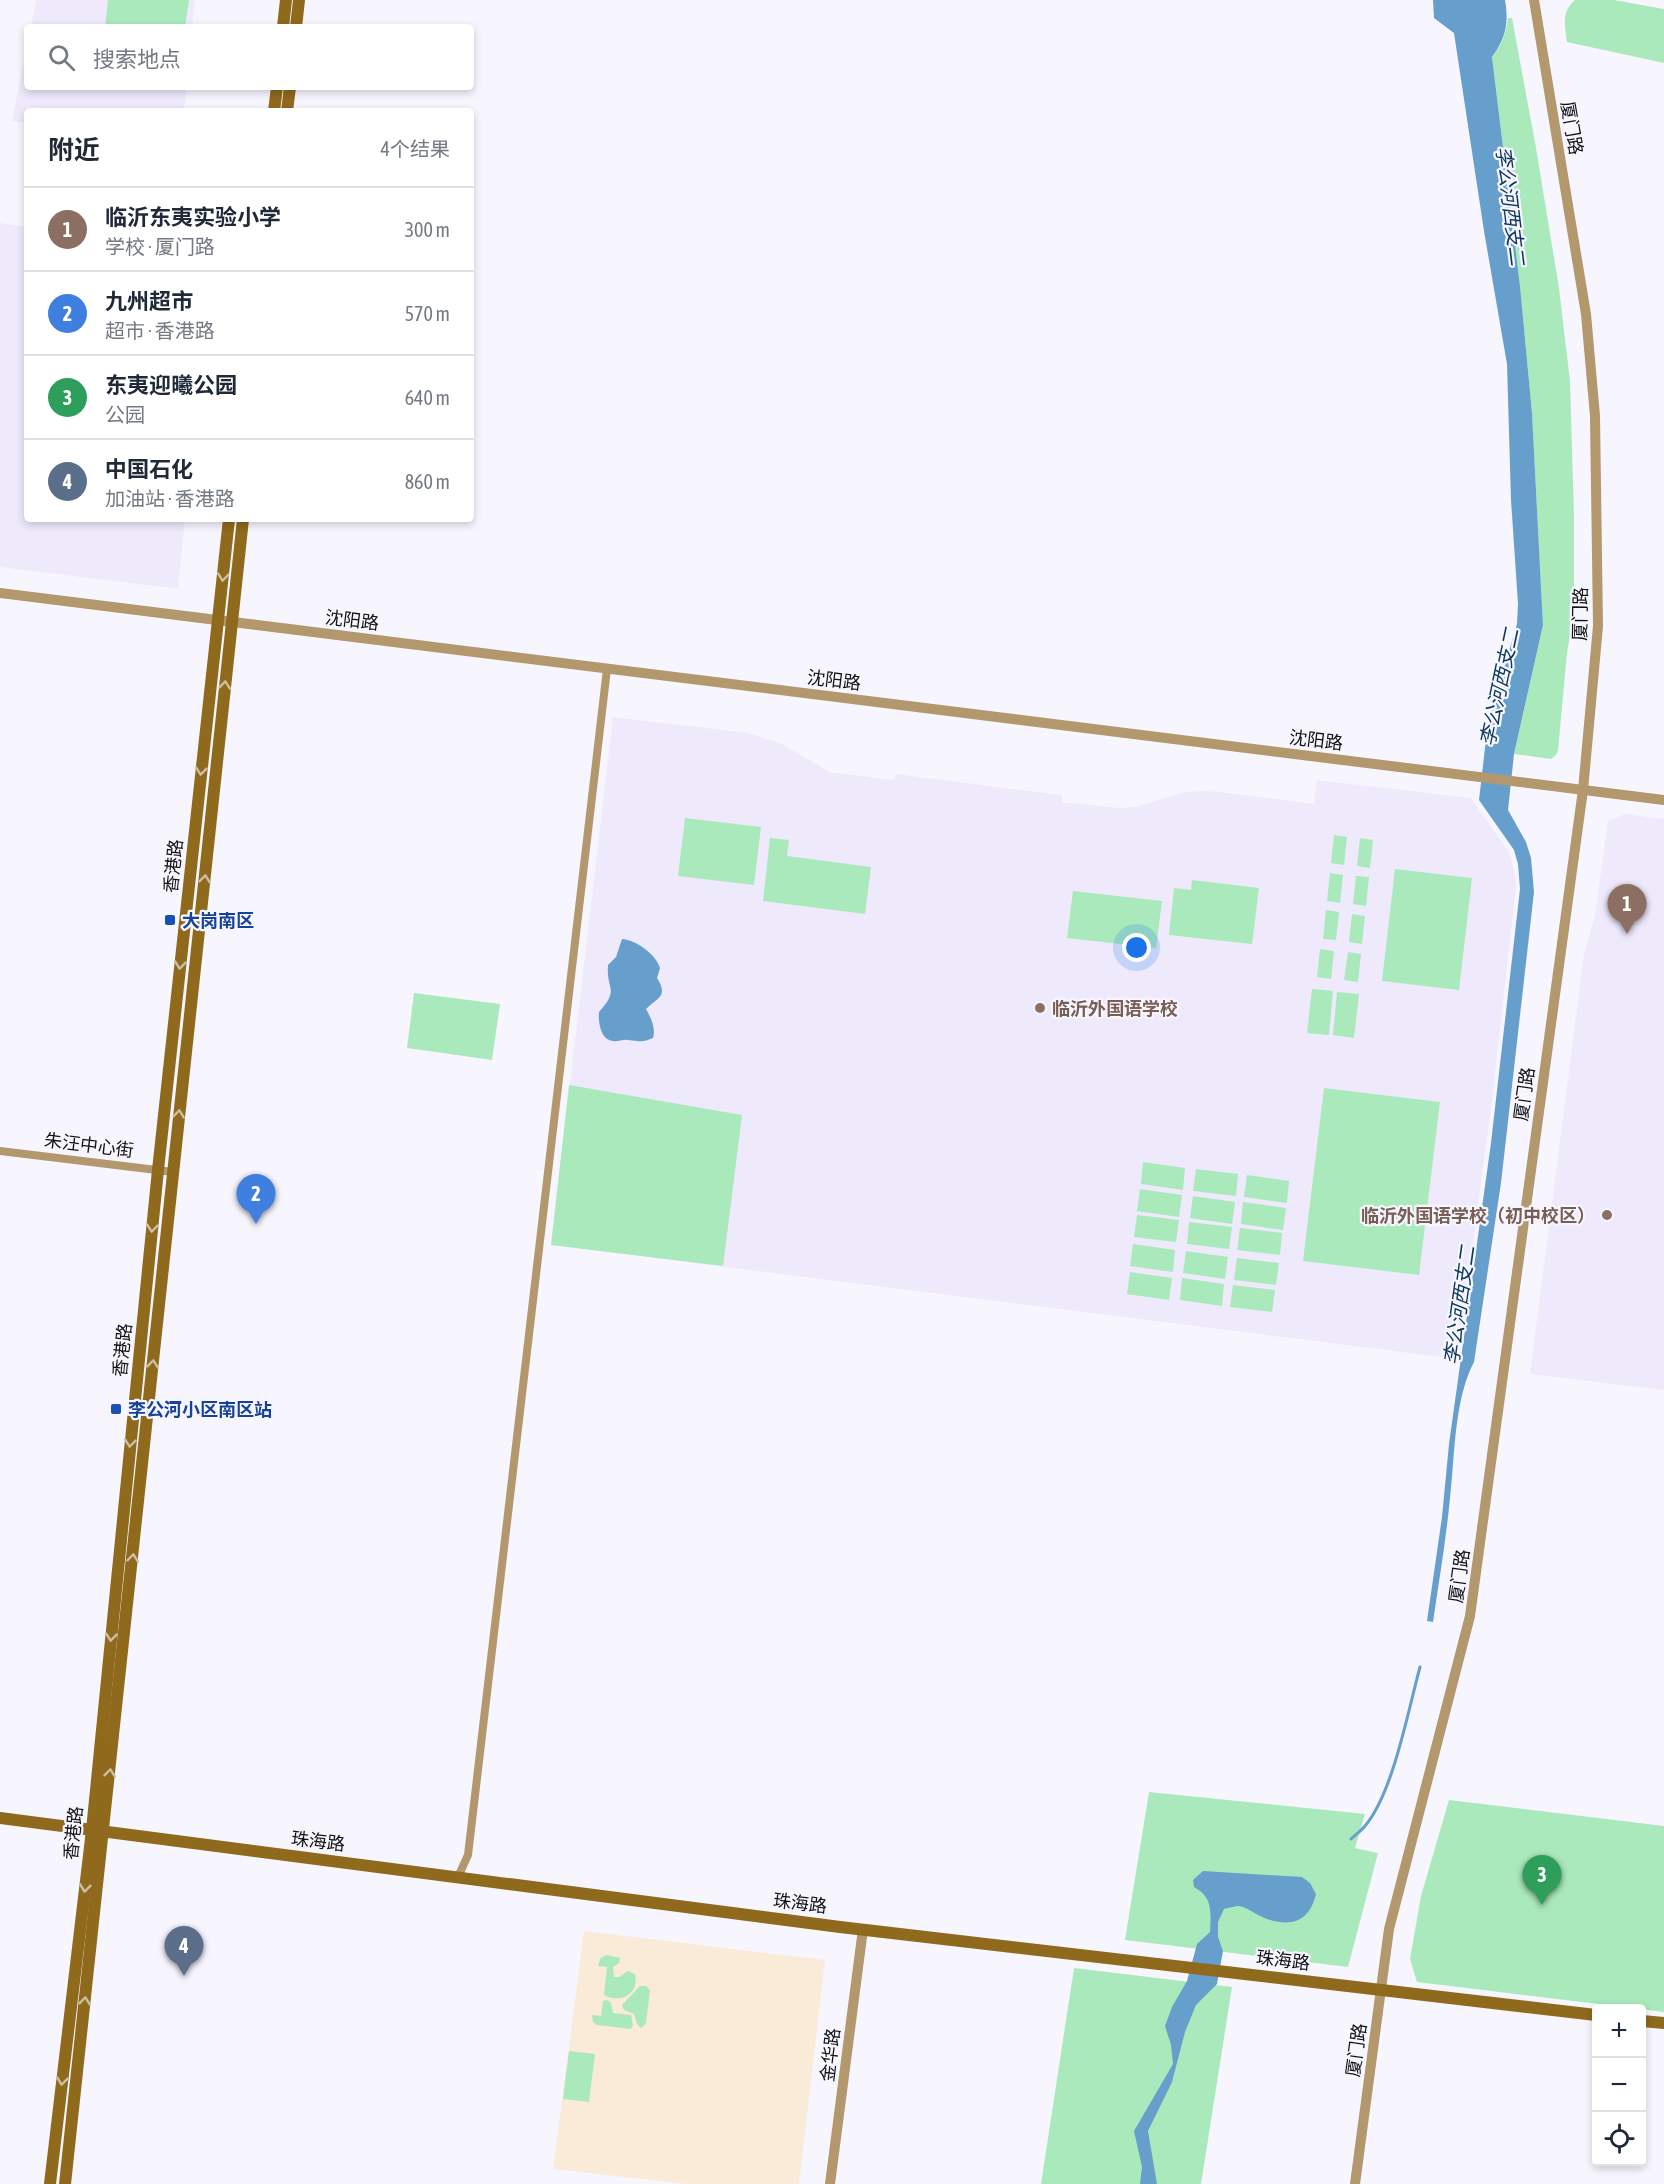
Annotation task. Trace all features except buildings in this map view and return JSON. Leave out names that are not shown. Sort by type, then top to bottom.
[{"type":"main road","points":[[283,24],[286,0]]},
{"type":"main road","points":[[296,24],[299,0]]},
{"type":"main road","points":[[274,108],[277,90]]},
{"type":"main road","points":[[287,108],[290,90]]},
{"type":"main road","name":"香港路","points":[[65,2184],[158,1170],[229,522]]},
{"type":"main road","name":"香港路","points":[[50,2184],[98,1830],[173,1172],[243,522]]},
{"type":"main road","name":"珠海路","points":[[0,1818],[863,1929],[1592,2015]]},
{"type":"main road","points":[[1646,2021],[1664,2023]]},
{"type":"street","name":"厦门路","points":[[1355,2184],[1389,1929],[1470,1616],[1582,790],[1598,626],[1595,416],[1586,314],[1534,0]]},
{"type":"street","name":"沈阳路","points":[[0,593],[1664,800]]},
{"type":"street","points":[[458,1877],[468,1855],[607,669]]},
{"type":"street","name":"朱汪中心街","points":[[0,1151],[173,1172]]},
{"type":"street","name":"金华路","points":[[830,2184],[863,1929]]},
{"type":"shaded area","points":[[36,0],[195,0],[192,24],[32,24]]},
{"type":"shaded area","points":[[24,61],[24,90],[186,90],[184,108],[24,108],[24,123],[12,121]]},
{"type":"shaded area","points":[[0,223],[24,227],[24,522],[185,522],[178,589],[0,567]]},
{"type":"shaded area","name":"临沂外国语学校","points":[[613,717],[748,733],[780,743],[830,772],[894,780],[896,774],[1062,795],[1062,802],[1119,808],[1136,807],[1181,793],[1200,791],[1314,804],[1317,780],[1471,798],[1509,852],[1515,872],[1516,887],[1491,1109],[1457,1359],[551,1245]]},
{"type":"shaded area","name":"临沂外国语学校（初中校区）","points":[[1625,814],[1664,819],[1664,1390],[1530,1374],[1584,954],[1595,915],[1608,821]]},
{"type":"shaded area","points":[[584,1931],[825,1960],[799,2184],[687,2184],[553,2169]]},
{"type":"green space","points":[[108,0],[189,0],[185,24],[105,24]]},
{"type":"green space","points":[[1575,0],[1614,0],[1664,9],[1664,63],[1567,42],[1566,14]]},
{"type":"green space","points":[[1508,18],[1512,18],[1536,148],[1559,288],[1570,381],[1574,612],[1567,653],[1558,750],[1551,759],[1514,754],[1543,625],[1532,413],[1520,286],[1492,57],[1503,39]]},
{"type":"green space","points":[[685,818],[761,827],[754,885],[678,876]]},
{"type":"green space","points":[[1334,835],[1347,837],[1344,865],[1331,863]]},
{"type":"green space","points":[[770,838],[789,840],[787,856],[871,867],[865,914],[763,901]]},
{"type":"green space","points":[[1360,838],[1373,840],[1370,868],[1357,866]]},
{"type":"green space","points":[[1395,869],[1472,878],[1459,990],[1382,981]]},
{"type":"green space","points":[[1330,873],[1343,875],[1340,903],[1327,901]]},
{"type":"green space","points":[[1356,876],[1369,877],[1366,906],[1353,904]]},
{"type":"green space","points":[[1192,880],[1259,888],[1252,944],[1169,935],[1174,888],[1191,890]]},
{"type":"green space","points":[[1073,891],[1162,901],[1156,948],[1067,938]]},
{"type":"green space","points":[[1326,910],[1339,912],[1336,940],[1323,939]]},
{"type":"green space","points":[[1352,914],[1365,916],[1362,944],[1349,942]]},
{"type":"green space","points":[[1320,949],[1334,951],[1331,979],[1317,977]]},
{"type":"green space","points":[[1348,952],[1361,954],[1358,982],[1344,980]]},
{"type":"green space","points":[[1312,989],[1333,991],[1329,1035],[1307,1033]]},
{"type":"green space","points":[[1337,992],[1359,994],[1354,1038],[1333,1035]]},
{"type":"green space","points":[[414,993],[500,1004],[492,1060],[407,1048]]},
{"type":"green space","points":[[569,1085],[742,1115],[723,1266],[551,1245]]},
{"type":"green space","points":[[1324,1088],[1440,1102],[1419,1275],[1303,1261]]},
{"type":"green space","points":[[1143,1162],[1185,1168],[1183,1190],[1141,1184]]},
{"type":"green space","points":[[1196,1169],[1238,1174],[1236,1196],[1193,1191]]},
{"type":"green space","points":[[1247,1175],[1289,1181],[1287,1203],[1244,1197]]},
{"type":"green space","points":[[1140,1189],[1182,1195],[1179,1217],[1137,1211]]},
{"type":"green space","points":[[1193,1196],[1235,1202],[1232,1224],[1190,1218]]},
{"type":"green space","points":[[1243,1202],[1286,1208],[1283,1230],[1241,1224]]},
{"type":"green space","points":[[1137,1215],[1179,1220],[1176,1242],[1134,1237]]},
{"type":"green space","points":[[1189,1222],[1232,1227],[1229,1249],[1187,1244]]},
{"type":"green space","points":[[1240,1228],[1282,1233],[1280,1255],[1237,1250]]},
{"type":"green space","points":[[1133,1244],[1175,1250],[1173,1272],[1130,1266]]},
{"type":"green space","points":[[1186,1251],[1228,1257],[1225,1279],[1183,1273]]},
{"type":"green space","points":[[1237,1258],[1279,1263],[1276,1285],[1234,1280]]},
{"type":"green space","points":[[1130,1272],[1172,1278],[1169,1300],[1127,1294]]},
{"type":"green space","points":[[1182,1278],[1224,1284],[1222,1306],[1180,1300]]},
{"type":"green space","points":[[1233,1285],[1275,1290],[1272,1312],[1230,1307]]},
{"type":"green space","points":[[1149,1792],[1365,1814],[1355,1848],[1378,1853],[1348,1967],[1125,1940]]},
{"type":"green space","points":[[1449,1800],[1664,1826],[1664,2012],[1646,2010],[1646,2004],[1598,2004],[1417,1982],[1410,1959],[1421,1896]]},
{"type":"green space","points":[[606,1955],[620,1958],[619,1963],[613,1967],[614,1977],[619,1977],[628,1971],[635,1974],[635,1987],[632,1992],[622,1998],[610,1998],[604,1995],[607,1967],[598,1966],[600,1959]]},
{"type":"green space","points":[[1074,1968],[1232,1987],[1201,2184],[1041,2184]]},
{"type":"green space","points":[[640,1986],[646,1986],[650,1990],[646,2023],[641,2028],[634,2014],[624,2010],[622,2005]]},
{"type":"green space","points":[[607,2000],[611,2003],[613,2013],[631,2015],[633,2025],[631,2029],[597,2025],[593,2022],[592,2015],[601,2016],[603,2001]]},
{"type":"green space","points":[[569,2051],[595,2054],[589,2102],[563,2099]]},
{"type":"water","points":[[1433,0],[1505,0],[1507,16],[1505,30],[1492,57],[1520,286],[1532,413],[1543,625],[1514,754],[1508,810],[1526,842],[1531,858],[1534,892],[1501,1183],[1474,1362],[1467,1377],[1456,1428],[1452,1481],[1433,1622],[1427,1621],[1491,1143],[1520,889],[1518,864],[1514,850],[1479,800],[1488,722],[1517,624],[1507,364],[1454,33],[1434,18]]},
{"type":"water","points":[[622,939],[645,949],[660,968],[657,978],[662,993],[646,1009],[653,1023],[654,1034],[653,1038],[646,1041],[609,1040],[603,1034],[600,1026],[599,1012],[611,993],[608,965],[616,957]]},
{"type":"water","points":[[1203,1871],[1302,1877],[1310,1883],[1316,1894],[1310,1910],[1294,1921],[1270,1920],[1239,1906],[1224,1909],[1218,1922],[1218,1937],[1223,1951],[1217,1984],[1196,2005],[1185,2032],[1172,2082],[1148,2131],[1157,2184],[1140,2184],[1142,2167],[1134,2131],[1173,2064],[1171,2045],[1165,2026],[1172,2007],[1187,1981],[1197,1944],[1210,1932],[1210,1906],[1205,1896],[1194,1887],[1193,1880]]},
{"type":"waterway","name":"李公河西支二","points":[[1351,1839],[1365,1826],[1384,1793],[1392,1773],[1420,1667]]},
{"type":"place","name":"大岗南区","points":[[170,920]]},
{"type":"place","name":"临沂东夷实验小学","points":[[1627,934]]},
{"type":"place","name":"临沂外国语学校","points":[[1040,1008]]},
{"type":"place","name":"临沂外国语学校（初中校区）","points":[[1607,1215]]},
{"type":"place","name":"九州超市","points":[[256,1224]]},
{"type":"place","name":"李公河小区南区站","points":[[116,1409]]},
{"type":"place","name":"东夷迎曦公园","points":[[1542,1905]]},
{"type":"place","name":"中国石化","points":[[184,1976]]}]
